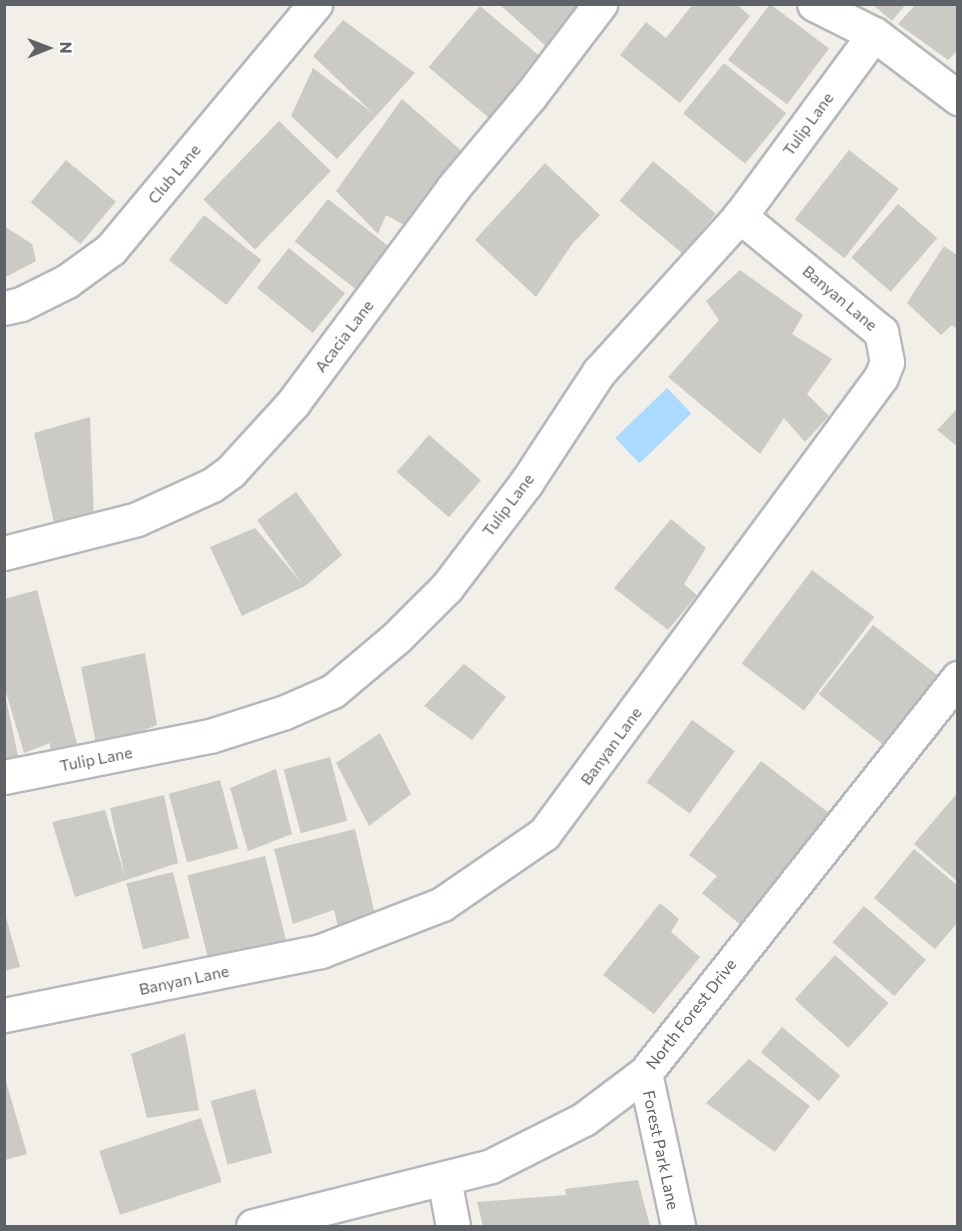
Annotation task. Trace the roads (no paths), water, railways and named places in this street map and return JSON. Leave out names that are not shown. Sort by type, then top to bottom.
[{"type":"street","name":"Club Lane","points":[[4,308],[21,304],[67,281],[111,249],[315,4]]},
{"type":"street","name":"Acacia Lane","points":[[4,553],[137,519],[212,485],[231,471],[293,403],[453,188],[530,96],[600,4]]},
{"type":"street","points":[[814,4],[874,34],[957,98]]},
{"type":"street","name":"Tulip Lane","points":[[4,777],[210,736],[285,712],[333,691],[396,638],[447,587],[525,483],[600,372],[740,216],[874,34]]},
{"type":"street","name":"Banyan Lane","points":[[4,1015],[321,951],[442,904],[544,834],[881,377],[886,362],[881,332],[740,216]]},
{"type":"street","name":"North Forest Drive","points":[[253,1227],[491,1166],[539,1144],[584,1119],[645,1073],[957,678]]},
{"type":"street","name":"Forest Park Lane","points":[[645,1073],[678,1227]]},
{"type":"street","points":[[444,1179],[453,1227]]},
{"type":"water","points":[[667,388],[691,413],[640,463],[615,438]]}]
